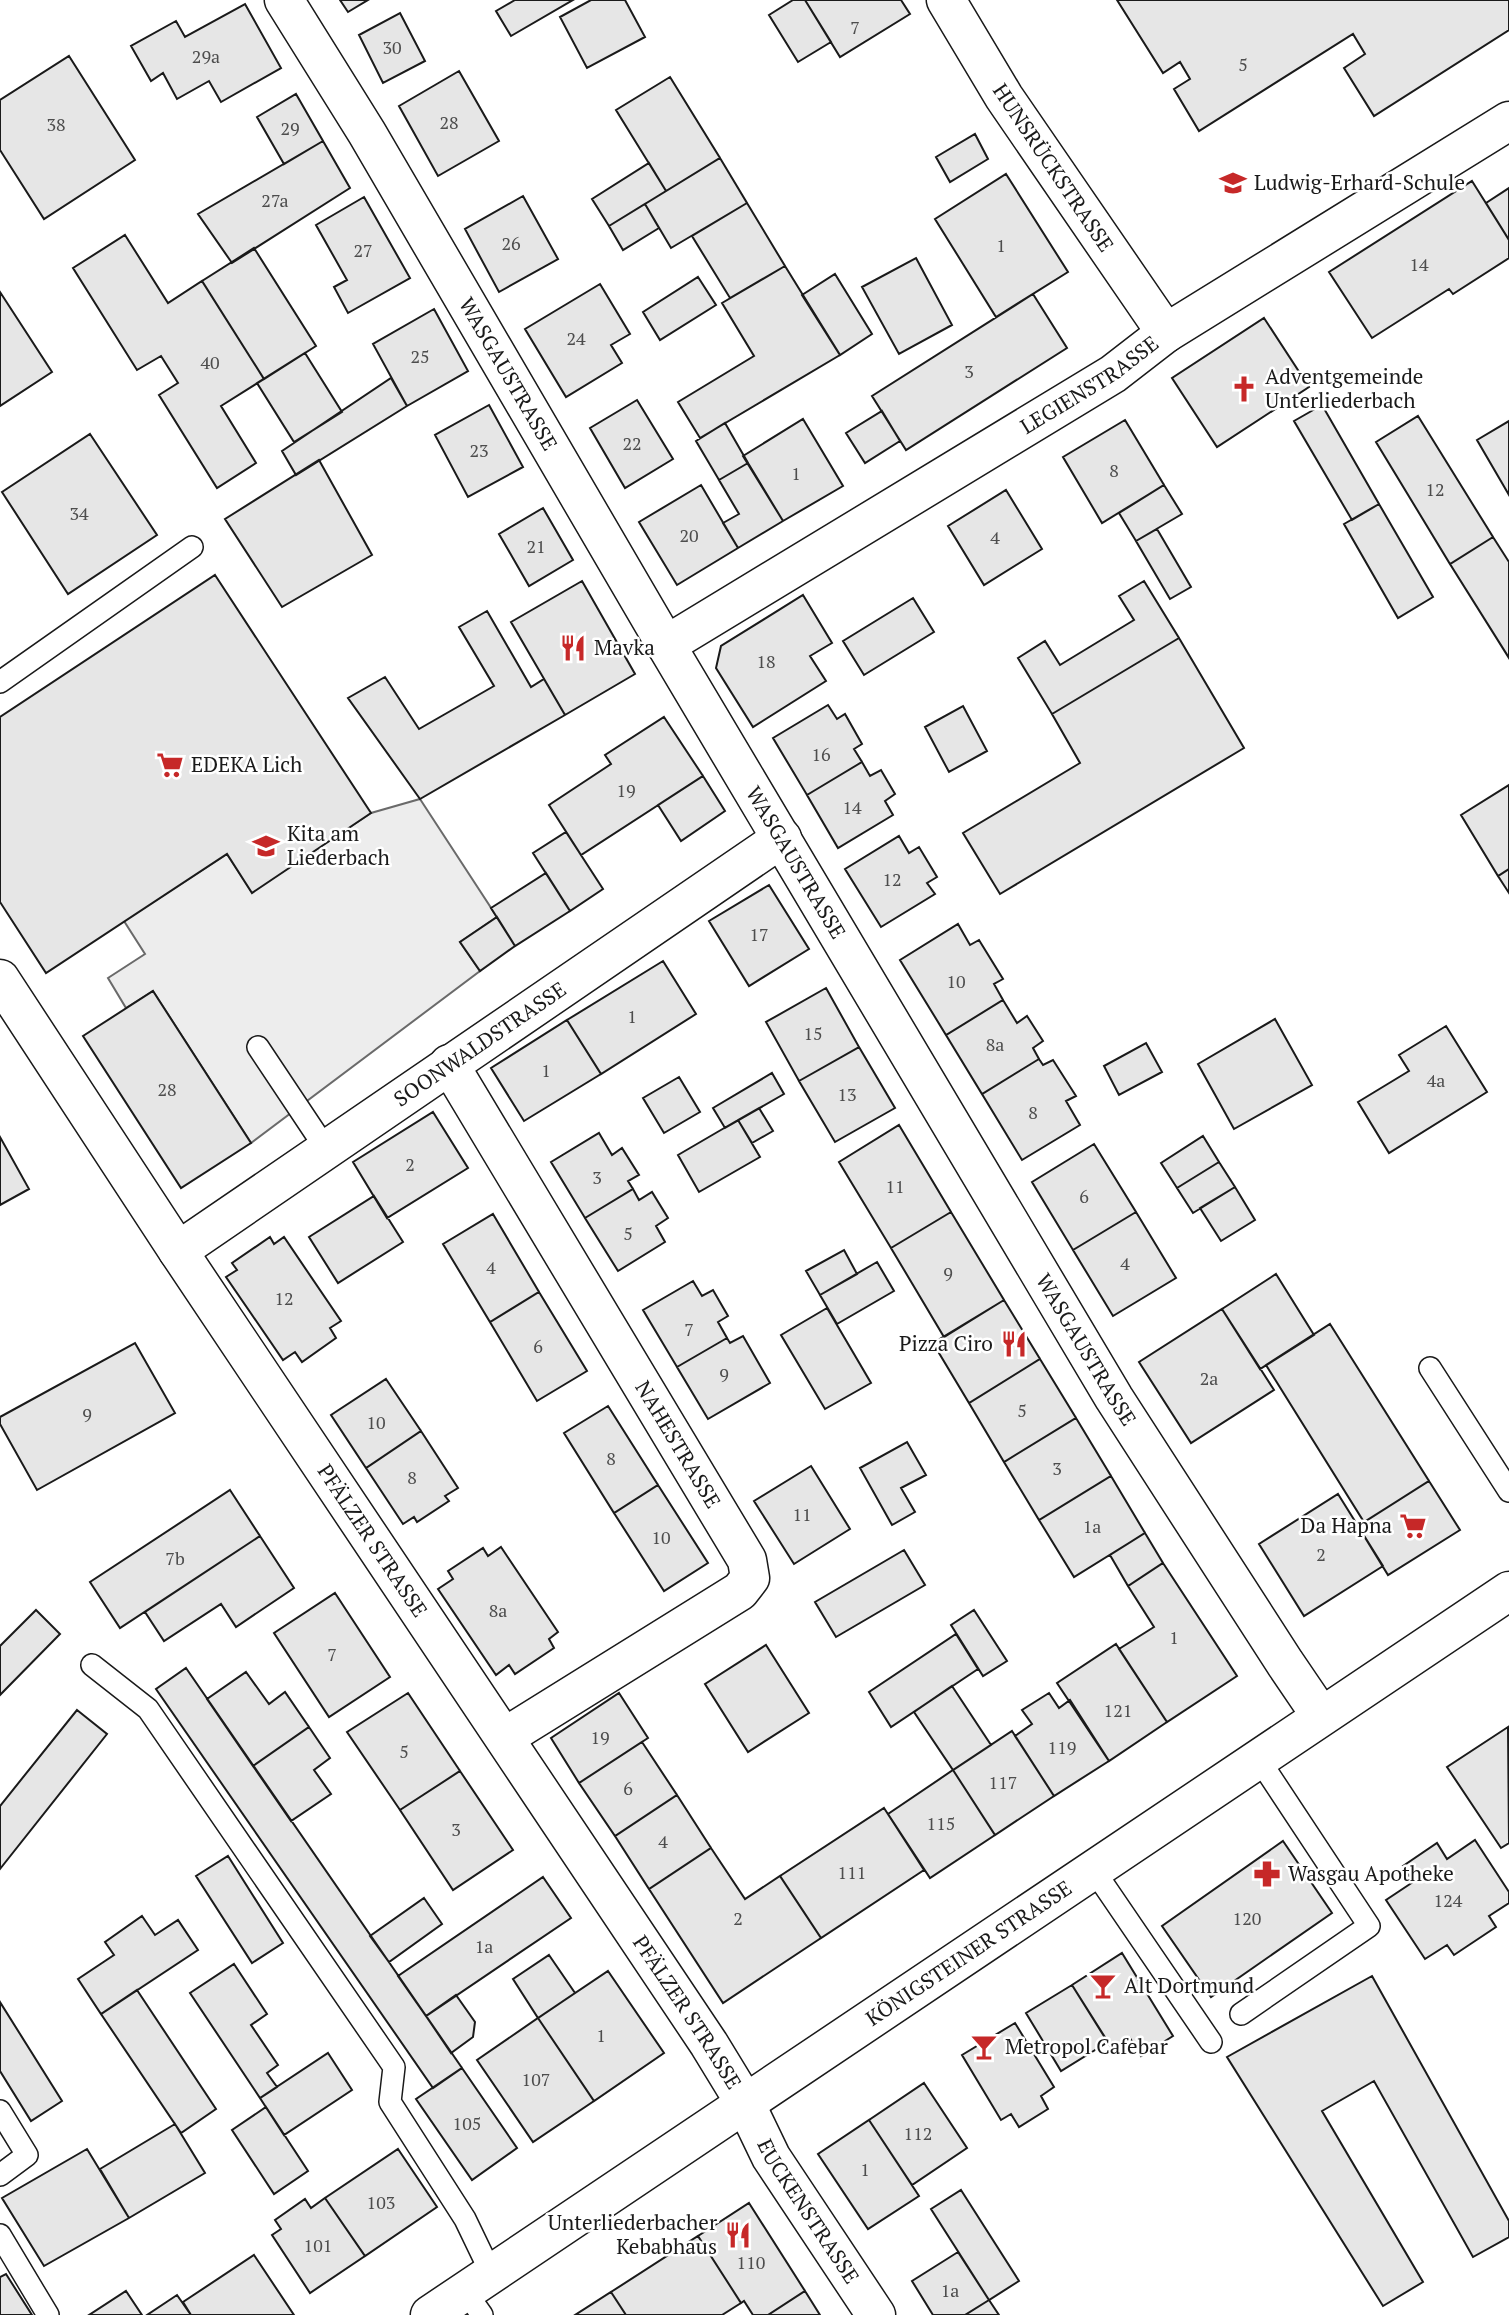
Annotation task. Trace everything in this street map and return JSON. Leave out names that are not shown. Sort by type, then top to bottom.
[{"type":"street","name":"WASGAUSTRASSE","points":[[284,0],[367,133],[666,645],[1114,1398],[1321,1716]]},
{"type":"street","name":"HUNSRÜCKSTRASSE","points":[[946,0],[1004,97],[1166,333]]},
{"type":"street","name":"LEGIENSTRASSE","points":[[666,645],[1113,374],[1166,333],[1509,121]]},
{"type":"street","name":"SOONWALDSTRASSE","points":[[178,1251],[782,838]]},
{"type":"street","name":"PFÄLZER STRASSE","points":[[0,979],[178,1251],[709,2044],[745,2103]]},
{"type":"street","name":"NAHESTRASSE","points":[[449,1064],[747,1560],[750,1578],[740,1591],[505,1737]]},
{"type":"street","name":"KÖNIGSTEINER STRASSE","points":[[430,2315],[479,2293],[745,2103],[1509,1591]]},
{"type":"street","name":"EUCKENSTRASSE","points":[[745,2103],[771,2157],[876,2315]]},
{"type":"lane","points":[[0,682],[192,547]]},
{"type":"lane","points":[[258,1047],[326,1149]]},
{"type":"lane","points":[[1430,1368],[1509,1491]]},
{"type":"lane","points":[[92,1665],[148,1709],[394,2067],[390,2102],[465,2219],[479,2293]]},
{"type":"lane","points":[[1241,2014],[1369,1926],[1258,1758]]},
{"type":"lane","points":[[1093,1869],[1211,2042]]},
{"type":"lane","points":[[0,2111],[27,2155],[0,2175]]},
{"type":"lane","points":[[0,2235],[48,2315]]},
{"type":"shaded area","points":[[420,799],[497,917],[460,942],[480,971],[251,1143],[153,991],[126,1008],[108,978],[145,954],[124,921],[227,854],[252,892],[371,813]]},
{"type":"building","points":[[340,0],[368,0],[348,12]]},
{"type":"building","points":[[515,0],[573,0],[511,36],[496,11]]},
{"type":"building","points":[[591,0],[625,0],[645,37],[587,68],[560,17]]},
{"type":"building","points":[[793,0],[805,0],[831,42],[798,62],[769,15]]},
{"type":"building","points":[[805,0],[901,0],[910,14],[840,57]]},
{"type":"building","points":[[1117,0],[1509,0],[1509,30],[1374,116],[1344,68],[1365,54],[1353,34],[1199,131],[1174,89],[1190,79],[1180,62],[1163,73]]},
{"type":"building","points":[[245,4],[281,68],[221,102],[209,81],[177,99],[163,73],[151,81],[131,46],[176,21],[185,37]]},
{"type":"building","points":[[400,13],[425,61],[383,83],[359,35]]},
{"type":"building","points":[[69,56],[135,160],[44,219],[0,150],[0,100]]},
{"type":"building","points":[[459,71],[499,141],[438,176],[399,106]]},
{"type":"building","points":[[670,77],[720,158],[666,191],[616,110]]},
{"type":"building","points":[[296,94],[323,141],[284,164],[257,117]]},
{"type":"building","points":[[975,134],[988,159],[950,182],[936,157]]},
{"type":"building","points":[[323,141],[350,188],[232,263],[198,214]]},
{"type":"building","points":[[720,158],[747,203],[671,248],[645,204]]},
{"type":"building","points":[[649,163],[666,191],[609,226],[592,199]]},
{"type":"building","points":[[1006,174],[1068,272],[996,317],[935,219]]},
{"type":"building","points":[[1472,181],[1509,240],[1509,258],[1453,294],[1449,289],[1372,338],[1329,272]]},
{"type":"building","points":[[1509,188],[1509,240],[1486,203]]},
{"type":"building","points":[[523,196],[558,259],[499,292],[465,229]]},
{"type":"building","points":[[364,197],[410,278],[348,313],[334,287],[347,280],[316,225]]},
{"type":"building","points":[[747,203],[785,266],[730,298],[692,236]]},
{"type":"building","points":[[645,204],[659,228],[623,250],[609,226]]},
{"type":"building","points":[[125,235],[168,303],[202,281],[264,379],[221,406],[256,463],[217,488],[159,395],[178,383],[161,356],[137,370],[73,268]]},
{"type":"building","points":[[254,248],[316,346],[264,379],[202,281]]},
{"type":"building","points":[[916,258],[952,325],[899,354],[862,287]]},
{"type":"building","points":[[785,266],[840,355],[700,438],[678,402],[754,356],[722,303]]},
{"type":"building","points":[[835,274],[872,334],[840,355],[802,295]]},
{"type":"building","points":[[698,277],[716,305],[660,340],[643,312]]},
{"type":"building","points":[[600,284],[630,334],[611,345],[622,363],[566,397],[525,329]]},
{"type":"building","points":[[0,292],[52,372],[0,406]]},
{"type":"building","points":[[1033,294],[1067,348],[906,450],[872,396]]},
{"type":"building","points":[[434,309],[468,371],[407,406],[373,344]]},
{"type":"building","points":[[1264,318],[1309,387],[1217,447],[1172,378]]},
{"type":"building","points":[[305,353],[342,412],[294,442],[257,383]]},
{"type":"building","points":[[391,378],[407,406],[296,475],[282,451]]},
{"type":"building","points":[[637,400],[673,459],[625,488],[590,428]]},
{"type":"building","points":[[489,405],[523,467],[468,497],[435,435]]},
{"type":"building","points":[[1322,405],[1379,504],[1352,520],[1294,421]]},
{"type":"building","points":[[882,411],[900,441],[865,463],[846,433]]},
{"type":"building","points":[[1418,416],[1493,537],[1450,564],[1376,442]]},
{"type":"building","points":[[803,419],[843,486],[783,521],[743,456]]},
{"type":"building","points":[[1125,420],[1164,485],[1102,523],[1063,457]]},
{"type":"building","points":[[1509,421],[1509,495],[1477,440]]},
{"type":"building","points":[[725,423],[748,463],[719,480],[696,441]]},
{"type":"building","points":[[90,434],[157,535],[68,594],[2,492]]},
{"type":"building","points":[[319,460],[372,555],[282,607],[225,519]]},
{"type":"building","points":[[748,463],[783,521],[738,548],[723,523],[739,514],[719,480]]},
{"type":"building","points":[[701,485],[738,548],[677,585],[639,522]]},
{"type":"building","points":[[1164,485],[1182,514],[1136,541],[1119,513]]},
{"type":"building","points":[[1006,490],[1042,549],[984,585],[948,526]]},
{"type":"building","points":[[1379,504],[1433,597],[1398,618],[1344,524]]},
{"type":"building","points":[[543,508],[573,560],[529,586],[499,534]]},
{"type":"building","points":[[1157,529],[1191,587],[1170,599],[1136,541]]},
{"type":"building","points":[[1493,537],[1509,562],[1509,658],[1450,564]]},
{"type":"building","name":"EDEKA Lich","points":[[215,575],[371,813],[252,893],[227,854],[46,973],[0,902],[0,717]]},
{"type":"building","name":"Mavka","points":[[582,581],[635,674],[565,715],[511,622]]},
{"type":"building","points":[[1144,581],[1179,638],[1052,714],[1018,658],[1045,641],[1060,665],[1134,620],[1119,596]]},
{"type":"building","points":[[803,595],[832,643],[810,656],[826,681],[753,727],[716,668],[721,646]]},
{"type":"building","points":[[913,598],[934,632],[864,675],[843,641]]},
{"type":"building","points":[[487,611],[531,687],[544,679],[565,715],[420,799],[348,698],[385,677],[419,729],[494,686],[459,627]]},
{"type":"building","points":[[1179,638],[1244,748],[1000,894],[963,833],[1080,763],[1052,714]]},
{"type":"building","points":[[828,705],[837,719],[845,714],[862,744],[854,749],[862,762],[807,795],[773,738]]},
{"type":"building","points":[[963,706],[987,751],[949,772],[925,727]]},
{"type":"building","points":[[664,717],[703,776],[581,855],[549,805],[611,764],[605,755]]},
{"type":"building","points":[[862,762],[870,776],[881,770],[895,794],[885,801],[893,815],[838,848],[807,795]]},
{"type":"building","points":[[703,776],[725,811],[681,841],[658,805]]},
{"type":"building","points":[[1509,785],[1509,869],[1498,876],[1461,815]]},
{"type":"building","points":[[566,832],[603,889],[570,911],[533,853]]},
{"type":"building","points":[[899,836],[909,853],[919,847],[937,877],[927,883],[935,894],[881,927],[845,869]]},
{"type":"building","points":[[1509,869],[1509,893],[1498,876]]},
{"type":"building","points":[[546,873],[570,911],[515,946],[491,908]]},
{"type":"building","points":[[769,885],[809,949],[749,986],[709,921]]},
{"type":"building","points":[[497,917],[515,946],[480,971],[460,942]]},
{"type":"building","points":[[958,924],[970,945],[979,940],[1003,979],[994,984],[1003,1000],[946,1035],[900,960]]},
{"type":"building","points":[[663,961],[696,1014],[601,1074],[567,1020]]},
{"type":"building","points":[[826,988],[859,1047],[799,1081],[766,1022]]},
{"type":"building","points":[[153,991],[251,1143],[181,1188],[83,1036]]},
{"type":"building","points":[[1003,1000],[1017,1023],[1027,1016],[1043,1041],[1033,1048],[1039,1059],[982,1094],[946,1035]]},
{"type":"building","points":[[1275,1019],[1312,1085],[1234,1129],[1198,1064]]},
{"type":"building","points":[[567,1020],[601,1074],[524,1121],[491,1068]]},
{"type":"building","points":[[1446,1026],[1487,1092],[1389,1153],[1358,1102],[1409,1071],[1399,1055]]},
{"type":"building","points":[[1146,1043],[1162,1072],[1119,1095],[1104,1066]]},
{"type":"building","points":[[859,1047],[895,1108],[835,1142],[799,1081]]},
{"type":"building","points":[[1039,1059],[1043,1065],[1053,1060],[1076,1096],[1066,1101],[1080,1125],[1022,1160],[982,1094]]},
{"type":"building","points":[[772,1073],[784,1094],[725,1128],[713,1108]]},
{"type":"building","points":[[679,1077],[700,1112],[664,1133],[643,1098]]},
{"type":"building","points":[[759,1108],[773,1131],[752,1143],[738,1120]]},
{"type":"building","points":[[433,1112],[468,1168],[387,1218],[353,1162]]},
{"type":"building","points":[[738,1120],[760,1157],[699,1192],[678,1155]]},
{"type":"building","points":[[899,1125],[951,1212],[891,1248],[839,1162]]},
{"type":"building","points":[[599,1133],[612,1155],[622,1148],[639,1175],[628,1181],[633,1189],[585,1218],[551,1162]]},
{"type":"building","points":[[1203,1136],[1219,1162],[1177,1188],[1161,1163]]},
{"type":"building","points":[[0,1137],[29,1189],[0,1205]]},
{"type":"building","points":[[1094,1144],[1136,1212],[1073,1250],[1032,1182]]},
{"type":"building","points":[[1219,1162],[1235,1187],[1193,1213],[1177,1188]]},
{"type":"building","points":[[1235,1187],[1255,1220],[1221,1241],[1200,1208]]},
{"type":"building","points":[[633,1189],[639,1200],[652,1192],[668,1218],[656,1226],[665,1242],[618,1271],[585,1218]]},
{"type":"building","points":[[374,1196],[403,1242],[338,1283],[309,1237]]},
{"type":"building","points":[[951,1212],[1004,1300],[944,1337],[891,1248]]},
{"type":"building","points":[[1136,1212],[1176,1278],[1113,1316],[1073,1250]]},
{"type":"building","points":[[493,1214],[539,1292],[490,1322],[443,1244]]},
{"type":"building","points":[[270,1237],[274,1244],[284,1237],[341,1321],[330,1328],[336,1338],[302,1362],[295,1352],[283,1360],[226,1277],[237,1270],[232,1263]]},
{"type":"building","points":[[844,1250],[857,1274],[820,1295],[806,1271]]},
{"type":"building","points":[[877,1262],[894,1291],[837,1324],[820,1295]]},
{"type":"building","points":[[1276,1274],[1314,1335],[1260,1369],[1222,1309]]},
{"type":"building","points":[[693,1281],[702,1296],[713,1290],[728,1316],[718,1322],[727,1338],[677,1367],[643,1310]]},
{"type":"building","points":[[539,1292],[587,1371],[537,1401],[490,1322]]},
{"type":"building","points":[[1004,1300],[1040,1359],[969,1403],[933,1343]]},
{"type":"building","points":[[827,1308],[871,1383],[825,1409],[781,1335]]},
{"type":"building","points":[[1222,1309],[1274,1390],[1191,1443],[1139,1362]]},
{"type":"building","points":[[1330,1324],[1429,1481],[1364,1522],[1266,1365]]},
{"type":"building","points":[[743,1336],[770,1383],[708,1419],[677,1367],[727,1338],[730,1343]]},
{"type":"building","points":[[135,1343],[175,1413],[37,1490],[0,1424],[0,1417]]},
{"type":"building","points":[[1040,1359],[1076,1418],[1004,1462],[969,1403]]},
{"type":"building","points":[[386,1379],[421,1431],[366,1468],[331,1415]]},
{"type":"building","points":[[608,1406],[658,1485],[614,1513],[564,1433]]},
{"type":"building","points":[[1076,1418],[1111,1476],[1039,1520],[1004,1462]]},
{"type":"building","points":[[421,1431],[458,1488],[445,1496],[449,1501],[417,1522],[414,1517],[403,1524],[366,1468]]},
{"type":"building","points":[[907,1442],[926,1475],[901,1488],[915,1512],[892,1525],[860,1468]]},
{"type":"building","points":[[811,1466],[850,1529],[794,1564],[754,1501]]},
{"type":"building","points":[[1111,1476],[1145,1533],[1074,1577],[1039,1520]]},
{"type":"building","points":[[1429,1481],[1460,1530],[1388,1575],[1358,1526]]},
{"type":"building","points":[[658,1485],[708,1563],[664,1591],[614,1513]]},
{"type":"building","points":[[230,1490],[260,1536],[120,1628],[90,1582]]},
{"type":"building","points":[[1338,1494],[1383,1566],[1304,1616],[1259,1544]]},
{"type":"building","points":[[1145,1533],[1163,1563],[1128,1586],[1110,1555]]},
{"type":"building","points":[[260,1536],[294,1588],[236,1627],[221,1604],[164,1641],[145,1612]]},
{"type":"building","points":[[501,1547],[558,1632],[549,1639],[554,1648],[515,1674],[509,1665],[496,1675],[438,1589],[453,1579],[448,1571],[483,1548],[488,1556]]},
{"type":"building","points":[[904,1550],[925,1585],[836,1637],[815,1602]]},
{"type":"building","points":[[1163,1563],[1237,1676],[1167,1722],[1119,1649],[1154,1627],[1128,1586]]},
{"type":"building","points":[[335,1593],[390,1677],[329,1717],[274,1633]]},
{"type":"building","points":[[36,1610],[60,1634],[0,1695],[0,1646]]},
{"type":"building","points":[[974,1610],[1007,1661],[983,1676],[951,1625]]},
{"type":"building","points":[[956,1634],[978,1669],[891,1727],[869,1692]]},
{"type":"building","points":[[1116,1644],[1167,1722],[1109,1761],[1057,1683]]},
{"type":"building","points":[[766,1645],[809,1713],[748,1752],[705,1684]]},
{"type":"building","points":[[186,1668],[462,2068],[433,2088],[156,1689]]},
{"type":"building","points":[[246,1672],[269,1704],[285,1692],[309,1727],[253,1766],[207,1699]]},
{"type":"building","points":[[952,1686],[991,1745],[953,1770],[914,1712]]},
{"type":"building","points":[[408,1693],[460,1771],[400,1810],[347,1732]]},
{"type":"building","points":[[619,1693],[648,1738],[579,1783],[551,1738]]},
{"type":"building","points":[[1049,1693],[1059,1708],[1070,1700],[1109,1761],[1054,1796],[1015,1736],[1032,1724],[1022,1710]]},
{"type":"building","points":[[77,1710],[107,1734],[0,1869],[0,1806]]},
{"type":"building","points":[[309,1727],[330,1758],[314,1770],[331,1794],[291,1821],[253,1766]]},
{"type":"building","points":[[1508,1727],[1509,1843],[1501,1848],[1447,1767]]},
{"type":"building","points":[[1012,1731],[1054,1796],[995,1835],[953,1770]]},
{"type":"building","points":[[642,1742],[677,1795],[615,1836],[579,1783]]},
{"type":"building","points":[[953,1770],[995,1835],[930,1878],[888,1814]]},
{"type":"building","points":[[460,1771],[513,1850],[453,1890],[400,1810]]},
{"type":"building","points":[[677,1795],[711,1848],[649,1889],[615,1836]]},
{"type":"building","points":[[884,1808],[924,1870],[821,1938],[780,1876]]},
{"type":"building","points":[[1475,1840],[1509,1892],[1509,1903],[1489,1916],[1496,1927],[1454,1955],[1447,1945],[1425,1959],[1386,1900],[1413,1882],[1403,1866],[1437,1843],[1447,1859]]},
{"type":"building","points":[[1283,1841],[1332,1913],[1211,1997],[1162,1926]]},
{"type":"building","points":[[711,1848],[745,1899],[780,1876],[821,1938],[723,2003],[649,1889]]},
{"type":"building","points":[[228,1856],[283,1943],[252,1963],[196,1876]]},
{"type":"building","points":[[543,1877],[571,1918],[426,2016],[398,1976]]},
{"type":"building","points":[[424,1898],[442,1924],[389,1962],[370,1936]]},
{"type":"building","points":[[142,1916],[155,1935],[178,1920],[198,1950],[101,2014],[78,1979],[114,1955],[105,1942]]},
{"type":"building","points":[[1122,1953],[1173,2036],[1141,2056],[1130,2038],[1112,2049],[1072,1985]]},
{"type":"building","points":[[549,1955],[575,1993],[538,2018],[513,1979]]},
{"type":"building","points":[[234,1964],[267,2014],[251,2025],[278,2065],[267,2073],[277,2087],[260,2098],[190,1993]]},
{"type":"building","points":[[608,1971],[664,2053],[594,2101],[538,2018]]},
{"type":"building","points":[[1372,1976],[1509,2221],[1509,2237],[1473,2257],[1374,2081],[1322,2111],[1423,2282],[1383,2306],[1227,2057]]},
{"type":"building","points":[[1072,1985],[1108,2042],[1061,2071],[1026,2013]]},
{"type":"building","points":[[137,1990],[216,2109],[181,2133],[101,2014]]},
{"type":"building","points":[[456,1995],[475,2022],[473,2037],[451,2053],[426,2016]]},
{"type":"building","points":[[0,2002],[62,2101],[31,2121],[0,2071]]},
{"type":"building","points":[[538,2018],[594,2101],[533,2142],[477,2060]]},
{"type":"building","points":[[1015,2023],[1054,2087],[1041,2096],[1048,2109],[1019,2127],[1011,2114],[1001,2120],[962,2055]]},
{"type":"building","points":[[328,2053],[352,2090],[284,2135],[260,2098]]},
{"type":"building","points":[[462,2068],[517,2148],[472,2180],[416,2099]]},
{"type":"building","points":[[924,2083],[967,2148],[912,2185],[869,2120]]},
{"type":"building","points":[[266,2107],[308,2171],[274,2194],[232,2130]]},
{"type":"building","points":[[869,2120],[919,2196],[868,2229],[818,2154]]},
{"type":"building","points":[[175,2124],[205,2173],[129,2218],[100,2169]]},
{"type":"building","points":[[87,2149],[129,2218],[44,2266],[2,2198]]},
{"type":"building","points":[[398,2149],[437,2207],[365,2256],[325,2198]]},
{"type":"building","points":[[961,2190],[1019,2281],[989,2300],[931,2209]]},
{"type":"building","points":[[325,2198],[365,2256],[310,2293],[272,2235],[281,2229],[275,2220],[305,2199],[311,2208]]},
{"type":"building","points":[[749,2203],[805,2291],[768,2315],[753,2315],[744,2301],[741,2303],[698,2236]]},
{"type":"building","points":[[698,2236],[741,2303],[722,2315],[626,2315],[611,2292]]},
{"type":"building","points":[[958,2252],[989,2300],[965,2315],[933,2315],[912,2281]]},
{"type":"building","points":[[254,2255],[294,2315],[191,2315],[183,2302]]},
{"type":"building","points":[[6,2274],[32,2315],[0,2315],[0,2277]]},
{"type":"building","points":[[126,2291],[142,2315],[89,2315]]},
{"type":"building","points":[[805,2291],[820,2315],[768,2315]]},
{"type":"building","points":[[611,2292],[626,2315],[575,2315]]},
{"type":"building","points":[[177,2295],[191,2315],[147,2315]]},
{"type":"building","points":[[989,2300],[999,2315],[965,2315]]},
{"type":"place","name":"Ludwig-Erhard-Schule","points":[[1233,183]]},
{"type":"place","name":"Adventgemeinde Unterliederbach","points":[[1244,389]]},
{"type":"place","name":"Mavka","points":[[573,648]]},
{"type":"place","name":"EDEKA Lich","points":[[170,765]]},
{"type":"place","name":"Kita am Liederbach","points":[[266,846]]},
{"type":"place","name":"Pizza Ciro","points":[[1014,1344]]},
{"type":"place","name":"Da Hapna","points":[[1413,1526]]},
{"type":"place","name":"Wasgau Apotheke","points":[[1267,1874]]},
{"type":"place","name":"Alt Dortmund","points":[[1103,1986]]},
{"type":"place","name":"Metropol Cafebar","points":[[984,2047]]},
{"type":"place","name":"Unterliederbacher Kebabhaus","points":[[738,2235]]}]
